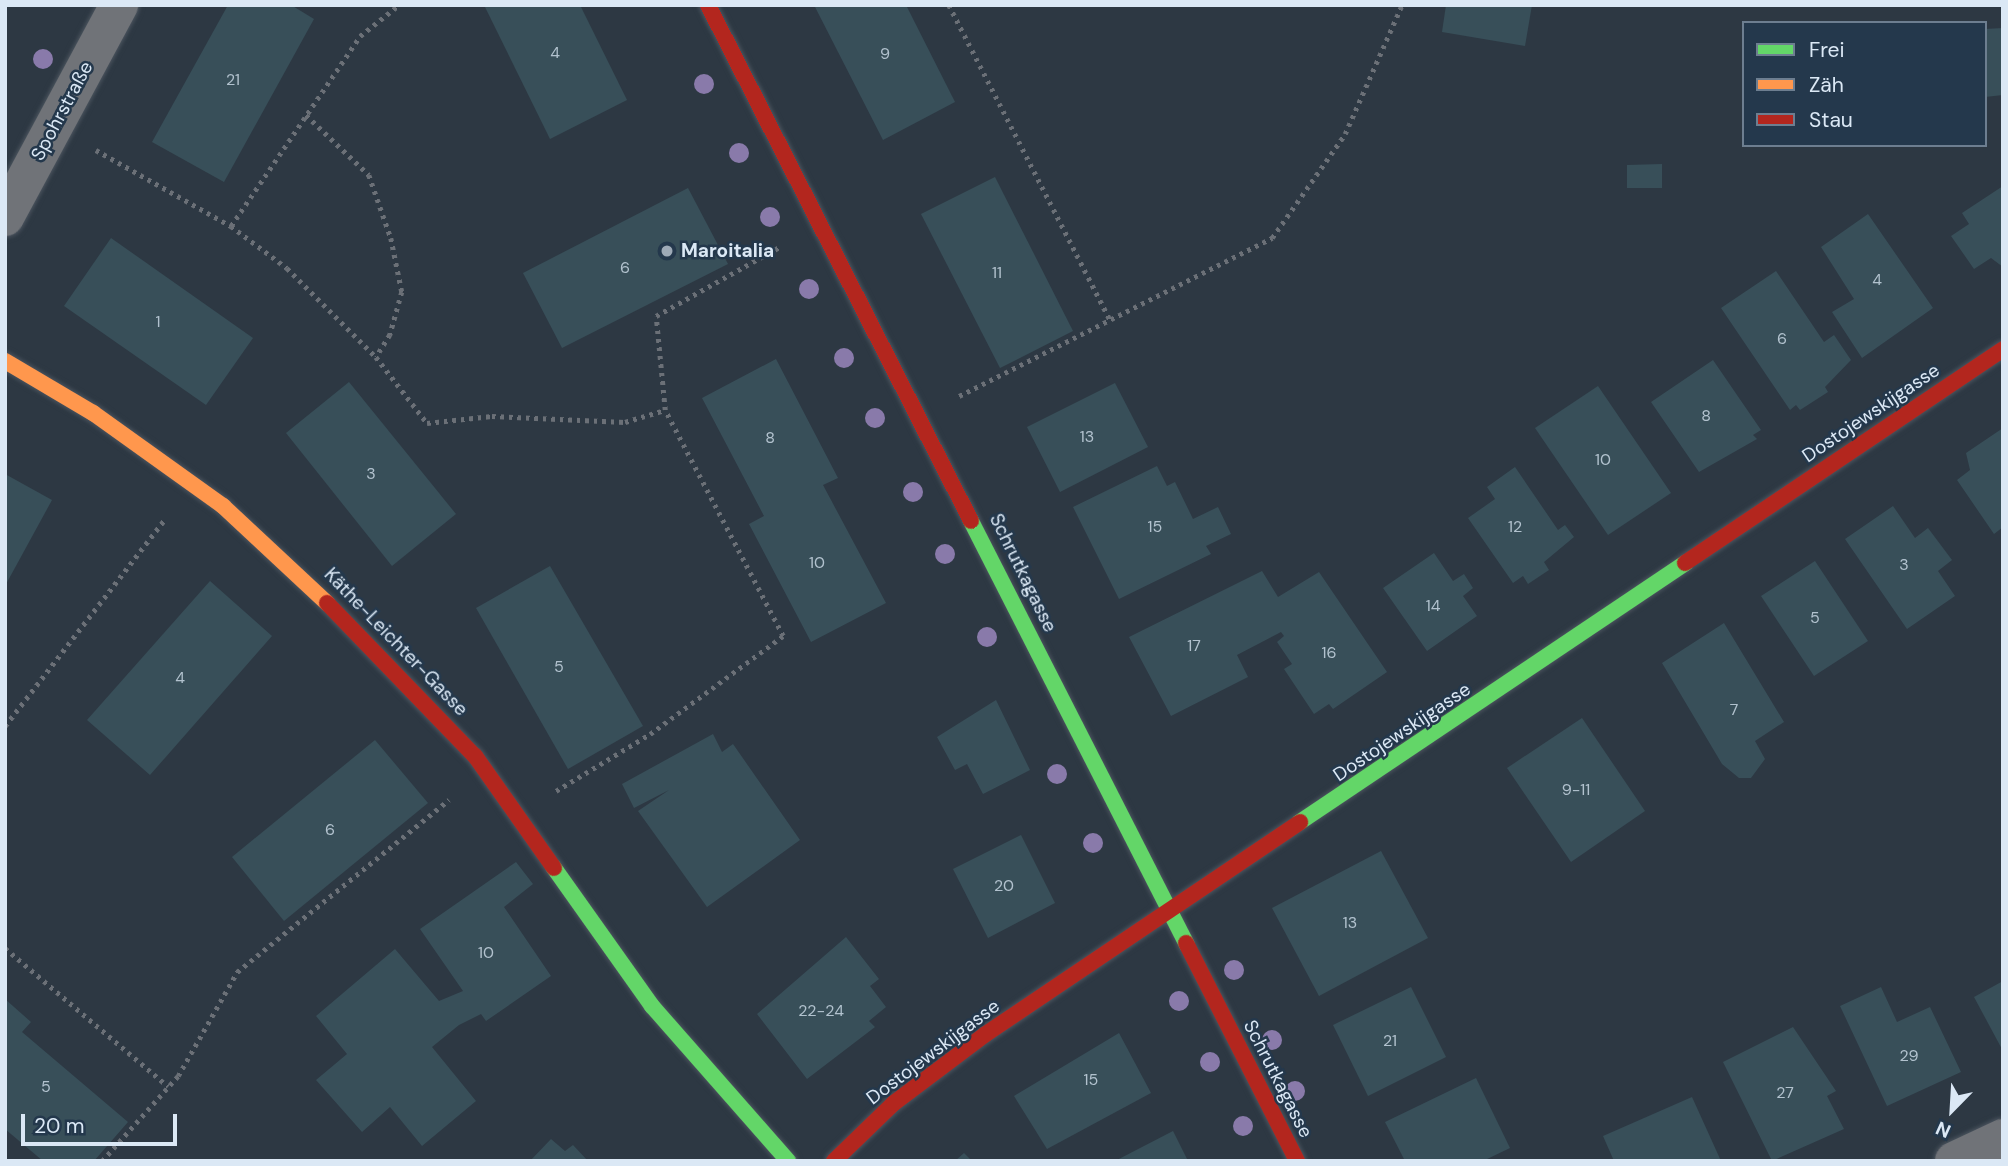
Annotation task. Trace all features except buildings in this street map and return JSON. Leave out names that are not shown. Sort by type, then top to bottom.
[{"type":"street","name":"Spohrstraße","points":[[5,217],[119,5]]},
{"type":"street","name":"Schrutkagasse","points":[[708,5],[920,415],[1170,915],[1297,1161]]},
{"type":"street","name":"Dostojewskijgasse","points":[[834,1161],[894,1103],[986,1034],[1170,915],[2003,349]]},
{"type":"street","name":"Käthe-Leichter-Gasse","points":[[5,361],[193,484],[384,654],[485,771],[652,1006],[788,1161]]},
{"type":"street","points":[[1954,1161],[2003,1138]]},
{"type":"path","points":[[231,226],[360,36],[398,5]]},
{"type":"path","points":[[949,5],[1110,320]]},
{"type":"path","points":[[920,415],[1272,238],[1345,134],[1402,5]]},
{"type":"path","points":[[306,115],[369,175],[391,238],[402,292],[390,335],[376,357]]},
{"type":"path","points":[[96,150],[231,226],[287,268],[376,357],[427,423],[492,416],[625,422],[665,410]]},
{"type":"path","points":[[516,815],[650,734],[783,636],[665,410],[656,316],[822,223]]},
{"type":"path","points":[[5,726],[193,484]]},
{"type":"path","points":[[102,1161],[168,1086],[237,972],[485,771]]},
{"type":"path","points":[[5,948],[168,1086]]},
{"type":"traffic: fast","points":[[971,521],[1186,943]]},
{"type":"traffic: fast","points":[[1300,822],[1685,563]]},
{"type":"traffic: fast","points":[[554,868],[652,1006],[788,1161]]},
{"type":"traffic: slow","points":[[5,361],[93,413],[223,506],[327,603]]},
{"type":"traffic: jam","points":[[708,5],[971,521]]},
{"type":"traffic: jam","points":[[1685,563],[2003,349]]},
{"type":"traffic: jam","points":[[327,603],[475,756],[554,868]]},
{"type":"traffic: jam","points":[[834,1161],[894,1103],[986,1034],[1300,822]]},
{"type":"traffic: jam","points":[[1186,943],[1297,1161]]},
{"type":"place","name":"Maroitalia","points":[[667,251]]}]
